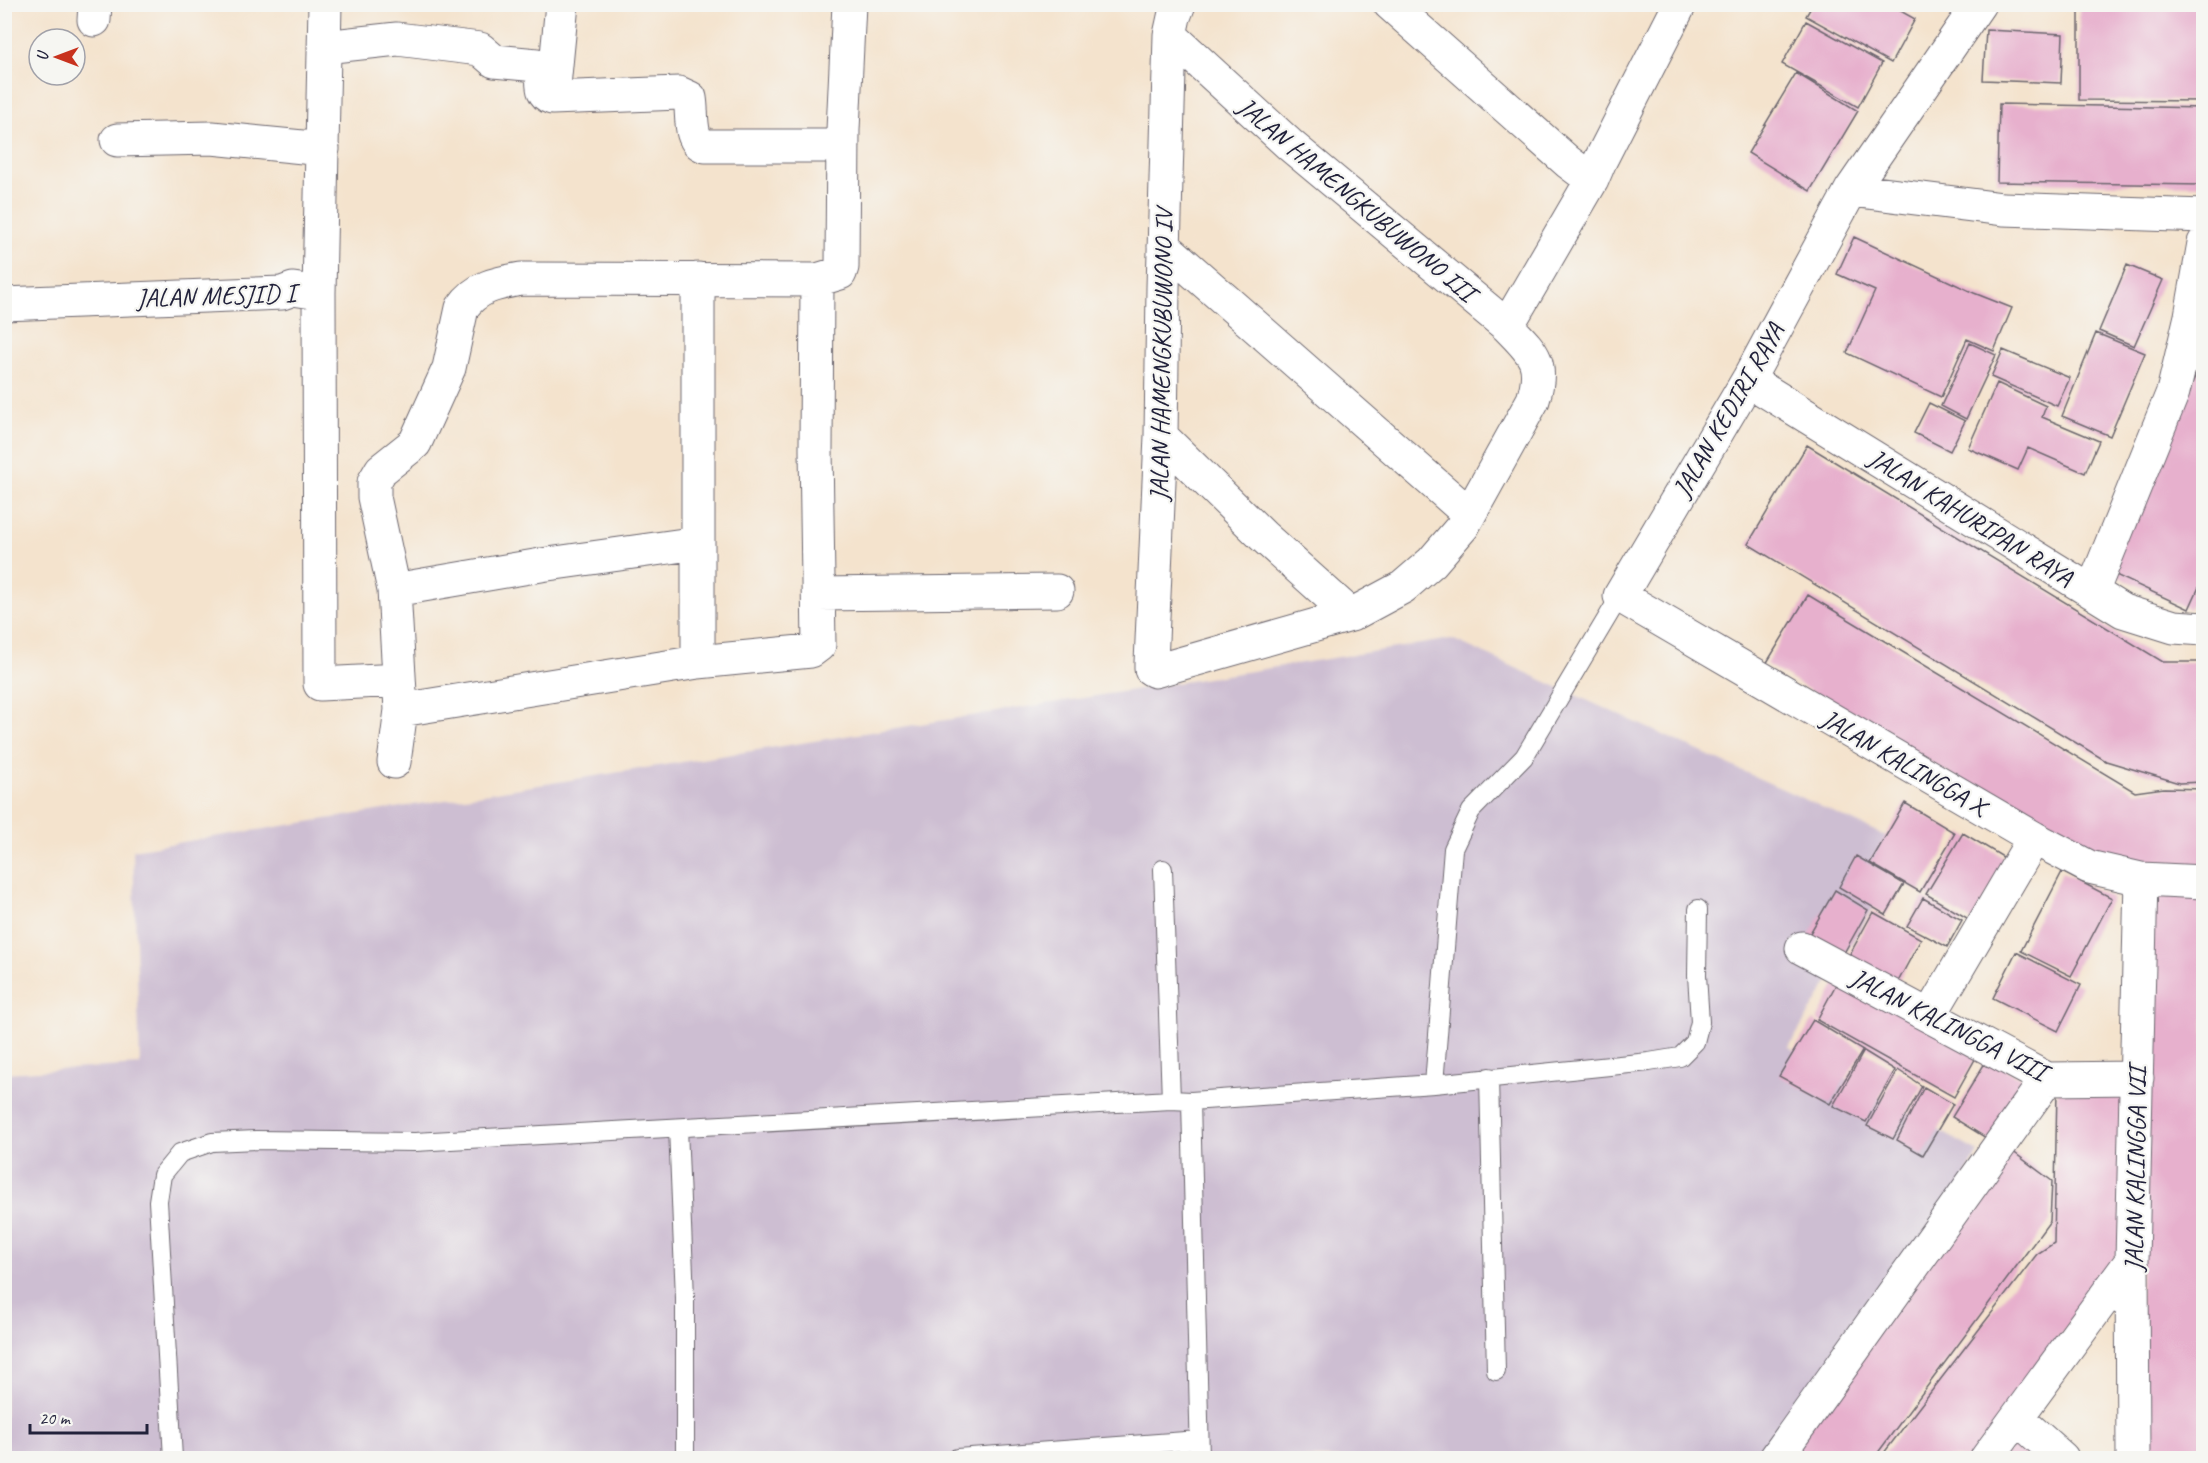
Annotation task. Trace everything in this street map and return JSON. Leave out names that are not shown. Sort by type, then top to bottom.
[{"type":"street","name":"JALAN MESJID I","points":[[4,304],[282,293],[293,289],[319,293],[325,4]]},
{"type":"street","points":[[552,98],[562,4]]},
{"type":"street","points":[[394,762],[400,695],[394,590],[374,497],[374,482],[381,470],[416,443],[449,368],[462,308],[467,300],[493,284],[521,279],[829,276],[842,267],[843,146],[849,4]]},
{"type":"street","name":"JALAN HAMENGKUBUWONO IV","points":[[1179,4],[1173,18],[1170,35],[1161,436],[1151,669],[1155,671],[1351,615]]},
{"type":"street","points":[[1390,4],[1568,162],[1592,180]]},
{"type":"street","points":[[1507,326],[1592,180],[1680,4]]},
{"type":"street","name":"JALAN KEDIRI RAYA","points":[[1620,596],[1748,380],[1851,190],[1980,4]]},
{"type":"street","name":"JALAN HAMENGKUBUWONO III","points":[[1170,35],[1290,146],[1507,326],[1534,356],[1539,379],[1533,400],[1469,514]]},
{"type":"street","points":[[324,47],[397,39],[480,48],[494,62],[537,65],[543,73],[543,91],[552,98],[679,93],[690,98],[694,139],[699,144],[716,147],[843,146]]},
{"type":"street","points":[[117,140],[212,138],[323,149]]},
{"type":"street","points":[[1851,190],[2002,209],[2204,216]]},
{"type":"street","points":[[2092,592],[2173,392],[2191,316],[2204,243]]},
{"type":"street","points":[[1161,436],[1263,536],[1351,615],[1403,587],[1432,562],[1463,526],[1469,514],[1164,246]]},
{"type":"street","points":[[319,293],[320,684],[400,695],[811,651],[819,645],[816,449],[829,276]]},
{"type":"street","points":[[698,279],[696,585],[698,662]]},
{"type":"street","name":"JALAN KAHURIPAN RAYA","points":[[1748,380],[2123,611],[2174,627],[2204,629]]},
{"type":"street","points":[[394,590],[698,543]]},
{"type":"street","points":[[819,594],[1057,591]]},
{"type":"street","name":"JALAN KALINGGA X","points":[[1620,596],[2034,838],[2089,867],[2141,879],[2204,882]]},
{"type":"street","points":[[1930,1015],[2034,838]]},
{"type":"street","name":"JALAN KALINGGA VII","points":[[2133,1458],[2132,1260],[2141,879]]},
{"type":"street","name":"JALAN KALINGGA VIII","points":[[1802,948],[2047,1078],[2137,1078]]},
{"type":"street","points":[[1776,1458],[2047,1078]]},
{"type":"street","points":[[1987,1458],[2132,1260]]},
{"type":"street","points":[[2017,1418],[2062,1458]]},
{"type":"lane","name":"JALAN KEDIRI RAYA","points":[[1434,1084],[1453,849],[1471,811],[1524,757],[1620,596]]},
{"type":"lane","points":[[1162,869],[1171,1101]]},
{"type":"lane","points":[[173,1458],[158,1201],[162,1175],[180,1154],[212,1143],[256,1140],[415,1143],[1191,1101],[1434,1084],[1680,1057],[1695,1042],[1700,1022],[1696,975],[1698,909]]},
{"type":"lane","points":[[1489,1077],[1496,1371]]},
{"type":"lane","points":[[1191,1101],[1200,1458]]},
{"type":"lane","points":[[678,1128],[685,1298],[685,1458]]},
{"type":"lane","points":[[957,1458],[1199,1440]]},
{"type":"shaded area","points":[[1452,639],[1910,847],[1789,1047],[1978,1152],[1820,1458],[5,1458],[5,1073],[140,1065],[133,850]]},
{"type":"building","points":[[1813,4],[1888,4],[1915,19],[1891,63],[1806,16]]},
{"type":"building","points":[[2079,4],[2204,4],[2204,101],[2079,100]]},
{"type":"building","points":[[1806,21],[1882,63],[1858,107],[1782,64]]},
{"type":"building","points":[[1986,30],[2063,34],[2061,83],[1983,80]]},
{"type":"building","points":[[1796,73],[1858,111],[1810,191],[1748,153]]},
{"type":"building","points":[[1999,104],[2204,108],[2204,185],[1997,182]]},
{"type":"building","points":[[1854,237],[1974,293],[2012,308],[1994,351],[1967,339],[1941,397],[1847,353],[1875,291],[1837,274]]},
{"type":"building","points":[[2127,265],[2163,280],[2134,346],[2099,331]]},
{"type":"building","points":[[2096,333],[2145,353],[2110,436],[2062,416]]},
{"type":"building","points":[[1970,343],[1996,355],[1966,419],[1941,406]]},
{"type":"building","points":[[2003,350],[2070,378],[2057,406],[1991,377]]},
{"type":"building","points":[[2204,357],[2204,576],[2189,609],[2107,571]]},
{"type":"building","points":[[1997,383],[2046,406],[2042,417],[2099,441],[2085,473],[2028,448],[2018,470],[1968,448]]},
{"type":"building","points":[[1929,403],[1965,421],[1950,451],[1914,433]]},
{"type":"building","points":[[1807,445],[2163,662],[2204,662],[2204,782],[2179,783],[2106,761],[1748,544]]},
{"type":"building","points":[[1808,595],[2135,792],[2164,788],[2204,789],[2204,871],[2094,861],[1766,664]]},
{"type":"building","points":[[1905,803],[1955,833],[1920,892],[1870,863]]},
{"type":"building","points":[[1963,833],[2008,860],[1972,921],[1926,894]]},
{"type":"building","points":[[1856,856],[1904,884],[1886,915],[1839,887]]},
{"type":"building","points":[[2062,872],[2112,898],[2071,976],[2021,951]]},
{"type":"building","points":[[2145,889],[2204,889],[2204,1458],[2139,1458]]},
{"type":"building","points":[[1835,890],[1868,910],[1840,960],[1806,940]]},
{"type":"building","points":[[1923,898],[1962,920],[1947,947],[1907,926]]},
{"type":"building","points":[[1873,912],[1921,939],[1893,991],[1844,965]]},
{"type":"building","points":[[2016,952],[2081,985],[2058,1031],[1993,998]]},
{"type":"building","points":[[1841,975],[1979,1052],[1954,1097],[1817,1020]]},
{"type":"building","points":[[1813,1020],[1863,1050],[1830,1104],[1779,1076]]},
{"type":"building","points":[[1864,1051],[1895,1070],[1866,1122],[1833,1106]]},
{"type":"building","points":[[1988,1058],[2027,1082],[1991,1141],[1952,1117]]},
{"type":"building","points":[[1898,1070],[1922,1086],[1893,1139],[1867,1126]]},
{"type":"building","points":[[1924,1087],[1953,1104],[1923,1155],[1897,1140]]},
{"type":"building","points":[[2057,1089],[2126,1091],[2123,1245],[1975,1458],[1880,1458],[2037,1254],[2054,1243]]},
{"type":"building","points":[[2008,1148],[2052,1181],[2050,1221],[1874,1458],[1780,1458]]},
{"type":"building","points":[[2019,1438],[2043,1458],[2002,1458]]}]
